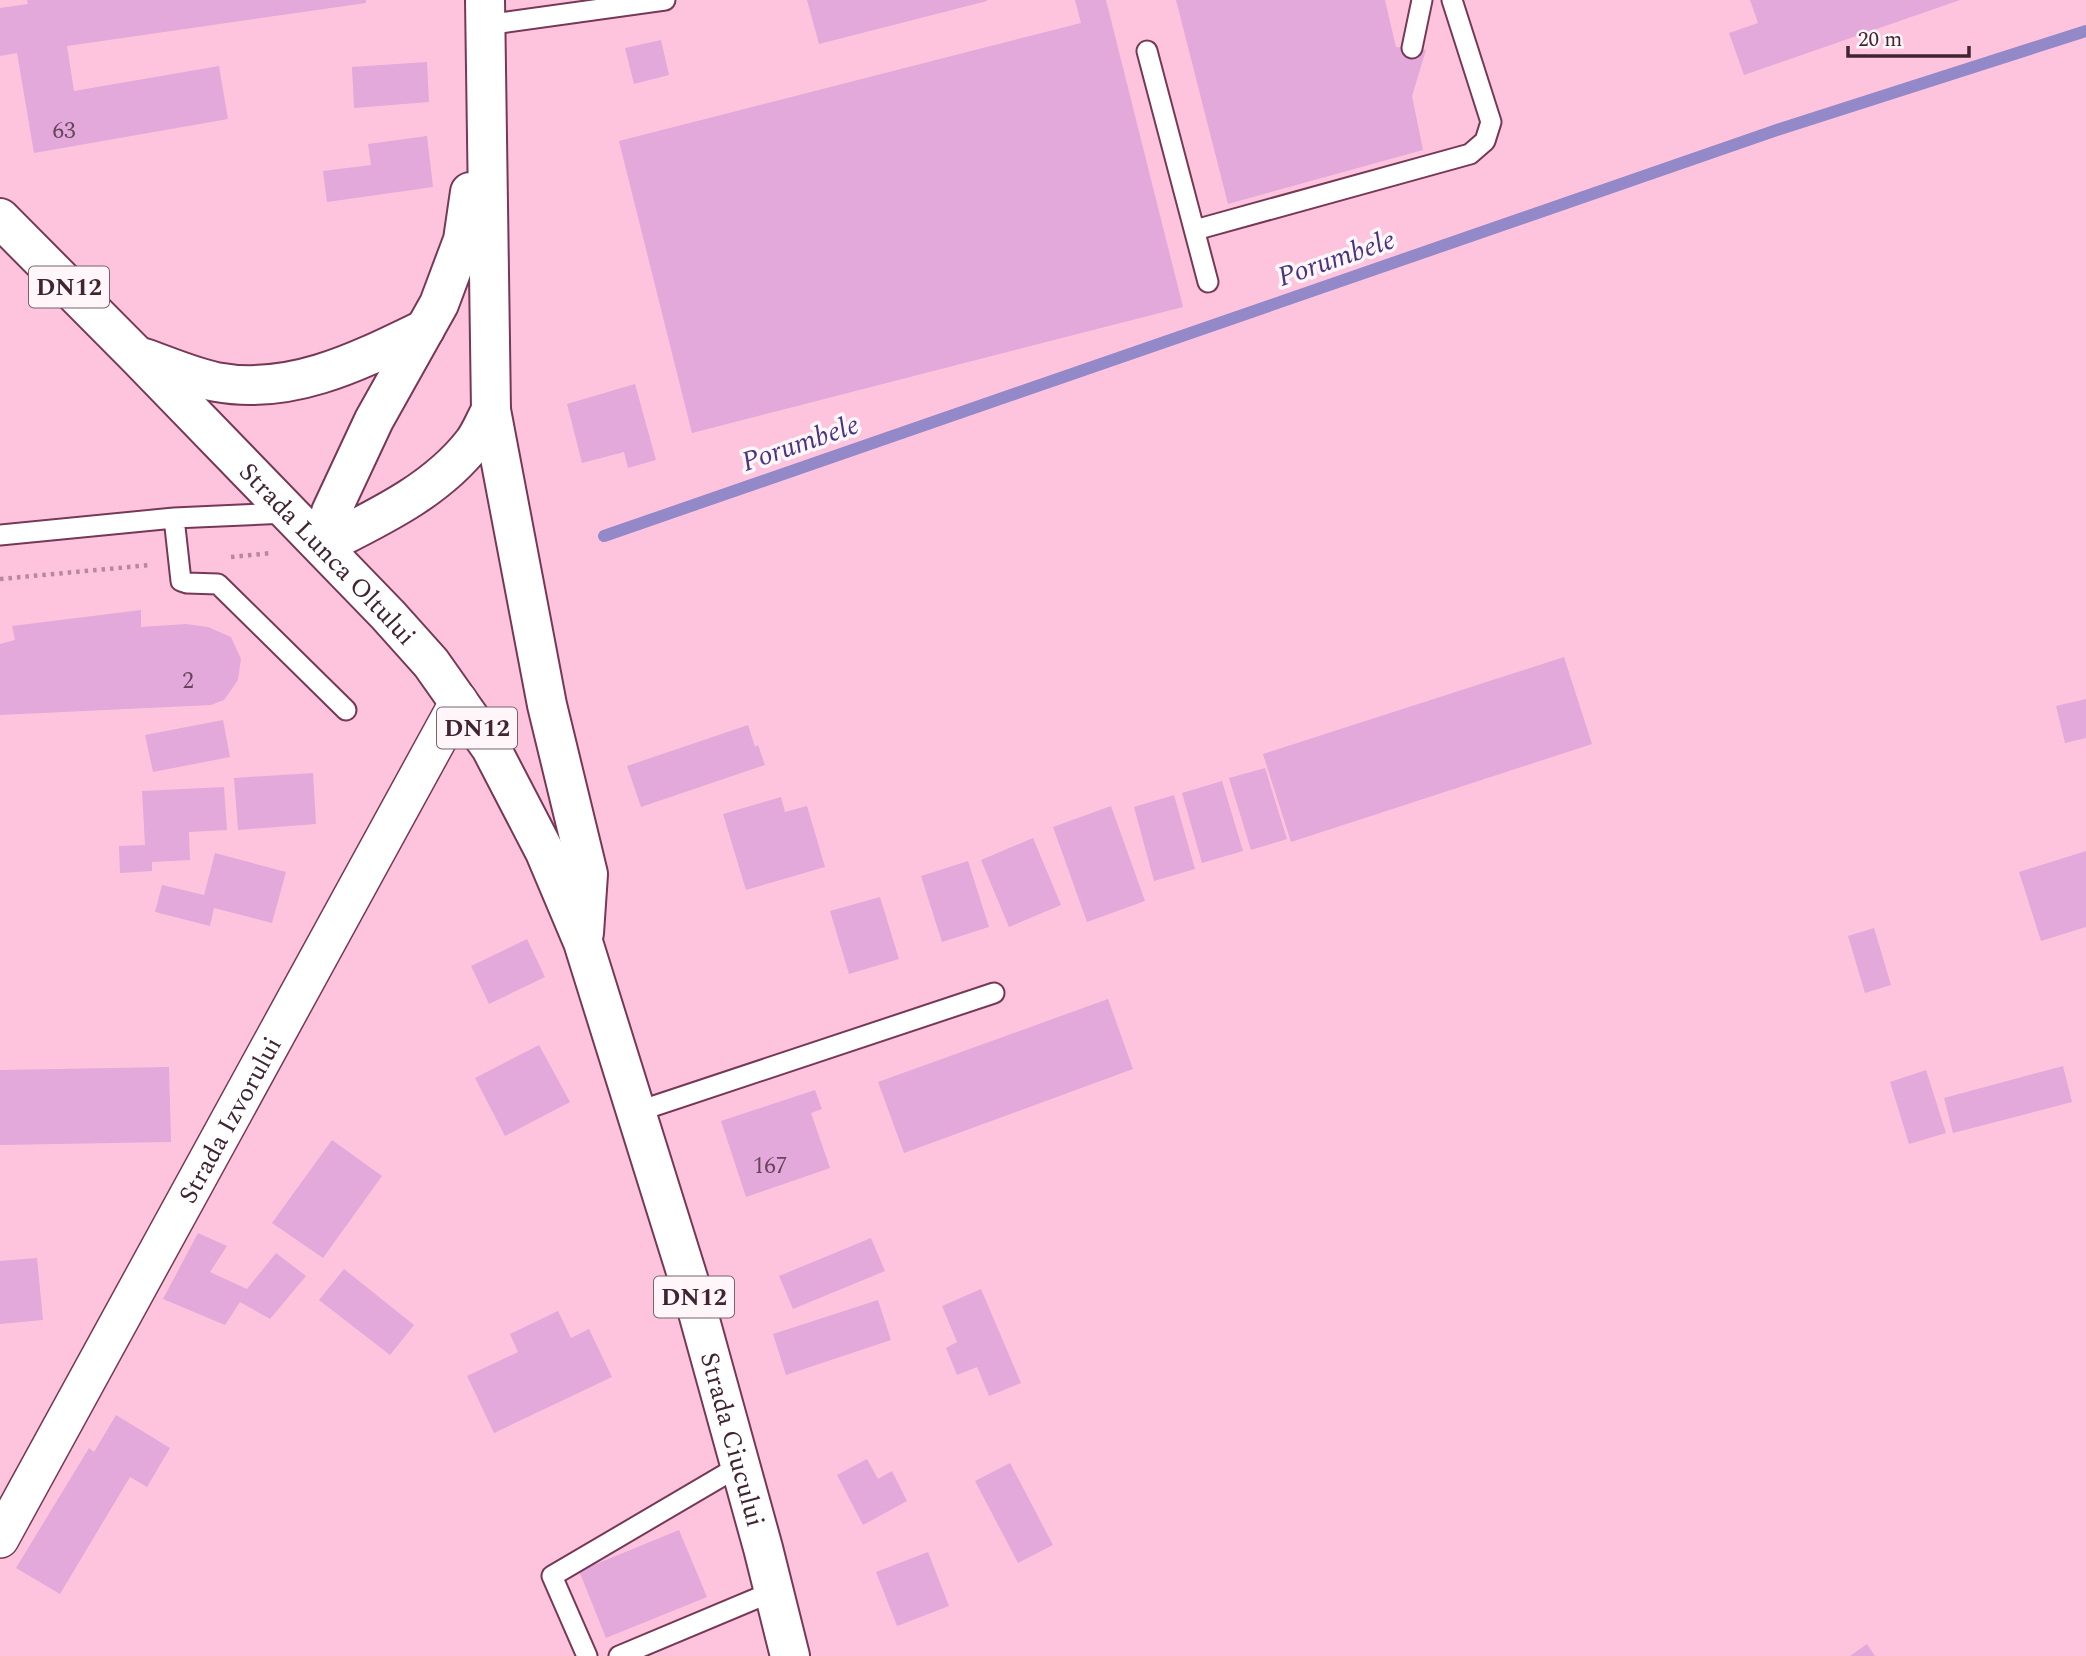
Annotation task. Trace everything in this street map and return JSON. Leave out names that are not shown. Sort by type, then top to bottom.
[{"type":"main road","points":[[485,12],[491,410],[547,705],[588,874],[583,942]]},
{"type":"main road","points":[[322,546],[331,512],[374,420],[439,304],[463,240],[488,97]]},
{"type":"main road","name":"Strada Lunca Oltului","points":[[0,218],[322,546],[431,663],[491,748],[525,810],[583,942]]},
{"type":"main road","points":[[138,357],[215,382],[260,386],[311,378],[357,362],[425,329]]},
{"type":"main road","points":[[322,546],[390,510],[436,480],[473,443],[491,410]]},
{"type":"main road","name":"Strada Ciucului","points":[[583,942],[692,1291],[741,1465],[790,1656]]},
{"type":"street","name":"Strada Izvorului","points":[[0,1539],[459,701]]},
{"type":"lane","points":[[485,12],[665,0]]},
{"type":"lane","points":[[1412,48],[1422,0]]},
{"type":"lane","points":[[1195,230],[1470,154],[1478,148],[1485,141],[1491,122],[1452,0]]},
{"type":"lane","points":[[1147,51],[1208,282]]},
{"type":"lane","points":[[0,536],[173,518],[288,513]]},
{"type":"lane","points":[[173,518],[181,581],[218,584],[346,710]]},
{"type":"lane","points":[[636,1112],[994,993]]},
{"type":"lane","points":[[587,1656],[552,1576],[741,1465]]},
{"type":"lane","points":[[619,1656],[774,1591]]},
{"type":"building","points":[[27,0],[366,0],[366,3],[67,46],[74,91],[219,66],[228,119],[34,153],[17,53],[0,56],[0,8],[28,4]]},
{"type":"building","points":[[807,0],[987,0],[987,1],[819,44]]},
{"type":"building","points":[[1075,0],[1106,0],[1183,307],[692,433],[619,141],[1081,23]]},
{"type":"building","points":[[1176,0],[1385,0],[1396,47],[1426,50],[1412,96],[1423,150],[1228,204]]},
{"type":"building","points":[[1750,0],[1960,0],[1744,75],[1729,33],[1758,23]]},
{"type":"building","points":[[661,40],[669,75],[634,84],[625,48]]},
{"type":"building","points":[[427,62],[429,102],[354,108],[352,67]]},
{"type":"building","points":[[427,136],[433,187],[327,202],[323,171],[371,165],[368,144]]},
{"type":"building","points":[[635,384],[656,460],[628,468],[624,452],[582,463],[567,404]]},
{"type":"building","points":[[141,610],[141,627],[186,624],[208,627],[231,637],[241,659],[238,680],[224,700],[211,705],[0,715],[0,644],[15,640],[12,626]]},
{"type":"building","points":[[1564,657],[1592,744],[1291,842],[1263,754]]},
{"type":"building","points":[[2086,699],[2086,738],[2065,743],[2056,706]]},
{"type":"building","points":[[223,720],[230,757],[153,772],[145,735]]},
{"type":"building","points":[[748,725],[755,747],[758,745],[765,765],[641,807],[627,766]]},
{"type":"building","points":[[1265,768],[1287,839],[1251,850],[1229,778]]},
{"type":"building","points":[[313,773],[316,824],[238,830],[234,778]]},
{"type":"building","points":[[1222,781],[1243,851],[1202,863],[1182,793]]},
{"type":"building","points":[[224,787],[227,830],[189,832],[190,860],[152,862],[152,871],[120,873],[119,846],[145,845],[142,791]]},
{"type":"building","points":[[1174,795],[1195,869],[1154,881],[1134,807]]},
{"type":"building","points":[[781,797],[785,812],[807,806],[825,867],[746,890],[723,814]]},
{"type":"building","points":[[1111,806],[1145,901],[1087,922],[1053,827]]},
{"type":"building","points":[[1033,838],[1061,905],[1009,927],[981,860]]},
{"type":"building","points":[[2086,851],[2086,927],[2041,941],[2019,872]]},
{"type":"building","points":[[215,853],[286,872],[272,923],[214,908],[210,926],[155,912],[162,885],[204,895]]},
{"type":"building","points":[[968,861],[989,927],[942,942],[921,876]]},
{"type":"building","points":[[880,897],[899,959],[849,974],[830,911]]},
{"type":"building","points":[[1874,928],[1891,985],[1865,993],[1848,936]]},
{"type":"building","points":[[527,939],[545,977],[489,1004],[471,966]]},
{"type":"building","points":[[1108,999],[1133,1069],[904,1153],[878,1082]]},
{"type":"building","points":[[539,1045],[570,1102],[505,1136],[475,1078]]},
{"type":"building","points":[[2063,1066],[2072,1102],[1953,1133],[1944,1098]]},
{"type":"building","points":[[169,1067],[171,1142],[0,1145],[0,1070]]},
{"type":"building","points":[[1926,1070],[1946,1133],[1909,1144],[1890,1082]]},
{"type":"building","points":[[815,1090],[822,1109],[811,1113],[830,1168],[746,1197],[721,1121]]},
{"type":"building","points":[[332,1140],[382,1176],[323,1258],[272,1223]]},
{"type":"building","points":[[198,1233],[227,1246],[210,1272],[247,1289],[276,1253],[306,1276],[270,1319],[240,1302],[225,1325],[163,1299]]},
{"type":"building","points":[[871,1238],[885,1271],[793,1309],[779,1276]]},
{"type":"building","points":[[37,1258],[43,1320],[0,1324],[0,1261]]},
{"type":"building","points":[[344,1269],[414,1325],[390,1355],[319,1300]]},
{"type":"building","points":[[981,1289],[1021,1383],[989,1396],[977,1367],[957,1375],[946,1348],[957,1342],[942,1306]]},
{"type":"building","points":[[878,1300],[891,1340],[786,1375],[773,1334]]},
{"type":"building","points":[[558,1311],[571,1338],[589,1329],[612,1377],[494,1433],[467,1376],[518,1352],[510,1334]]},
{"type":"building","points":[[116,1415],[170,1448],[147,1487],[130,1477],[60,1594],[16,1568],[89,1448],[94,1452]]},
{"type":"building","points":[[867,1459],[878,1479],[892,1471],[907,1501],[863,1525],[837,1475]]},
{"type":"building","points":[[1010,1463],[1053,1545],[1018,1563],[975,1481]]},
{"type":"building","points":[[679,1530],[707,1597],[606,1638],[579,1571]]},
{"type":"building","points":[[928,1552],[949,1606],[897,1626],[876,1572]]},
{"type":"building","points":[[1867,1644],[1875,1656],[1850,1656]]},
{"type":"waterway","name":"Porumbele","points":[[604,536],[1780,129],[2086,31]]}]
